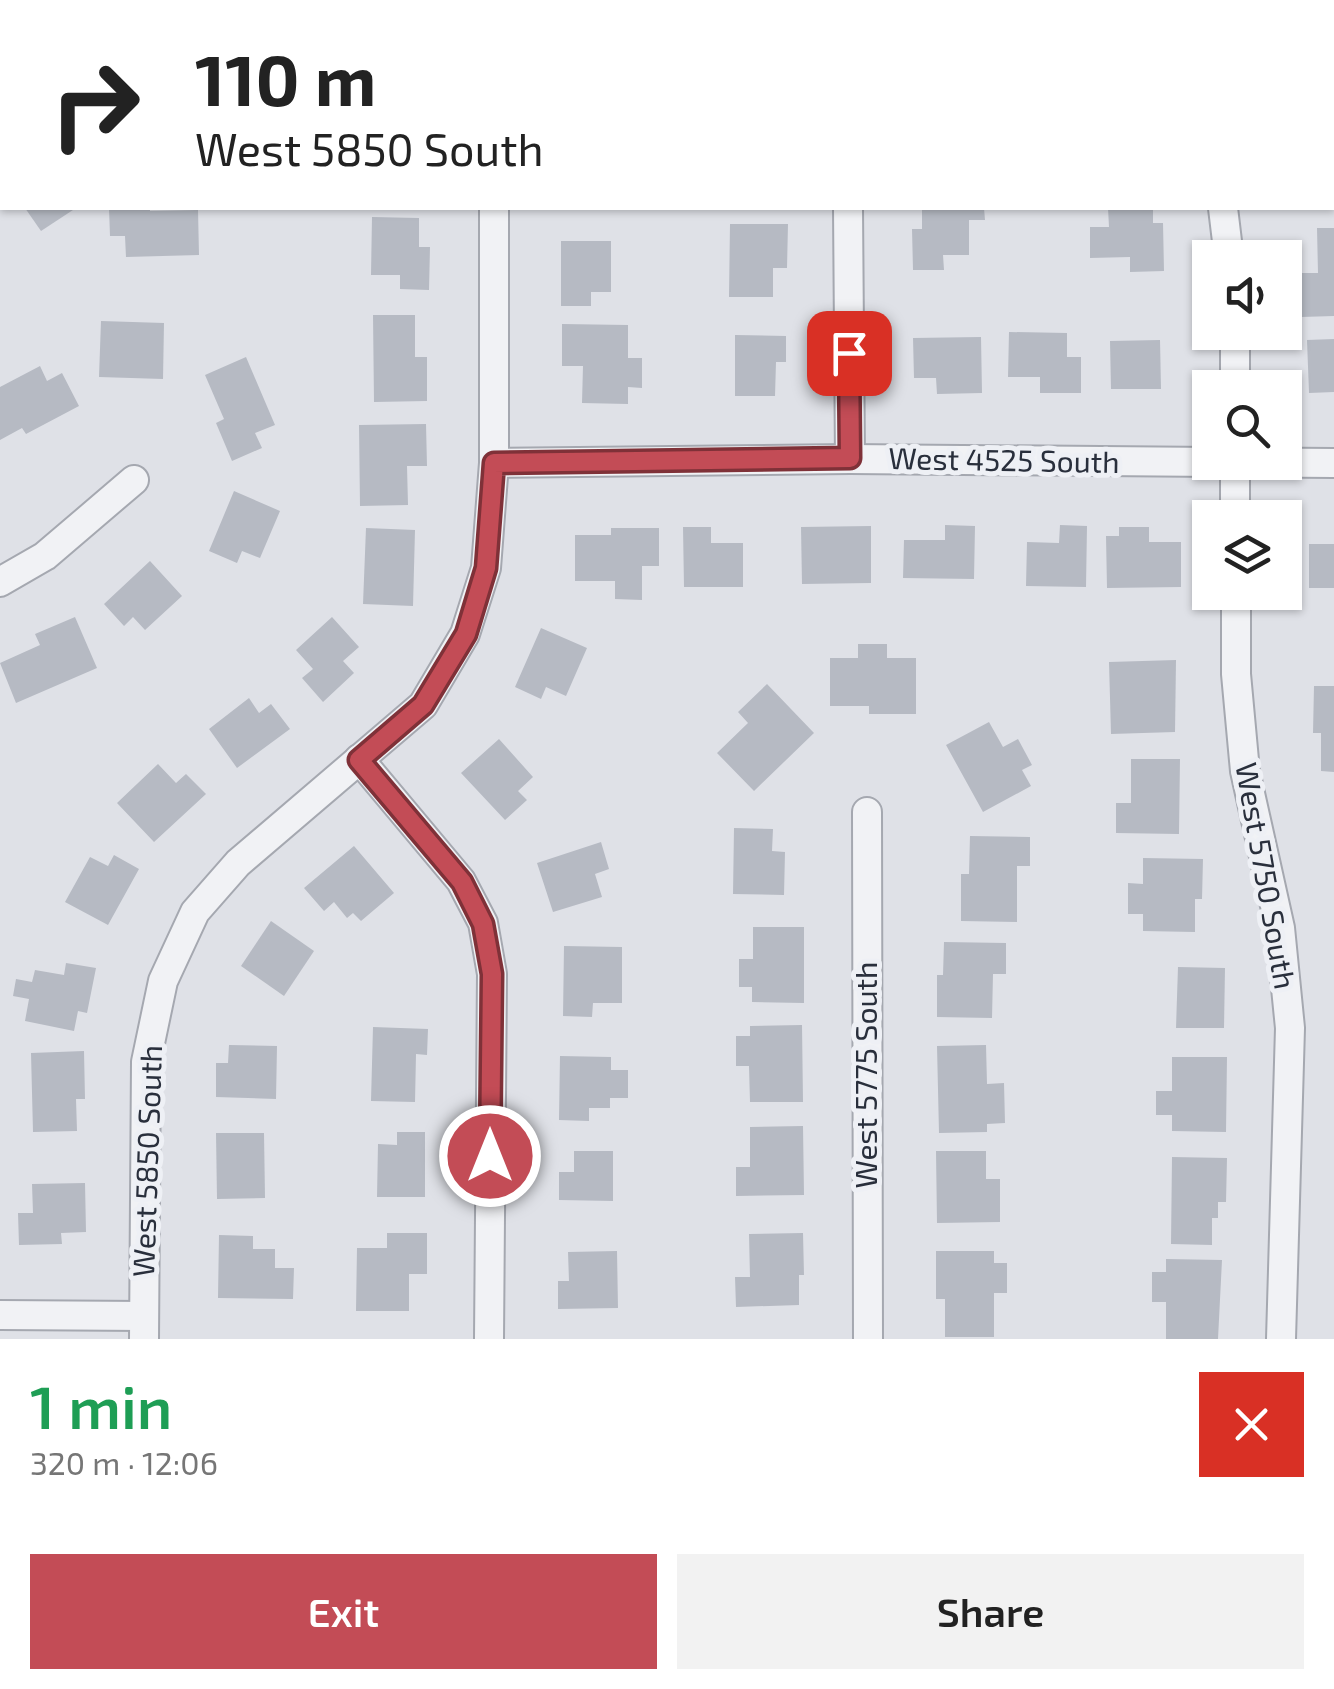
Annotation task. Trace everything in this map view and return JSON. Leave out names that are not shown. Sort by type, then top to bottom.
[{"type":"street","name":"West 5850 South","points":[[144,1328],[146,1062],[164,982],[195,912],[238,863],[423,705],[466,634],[486,568],[494,463],[494,210]]},
{"type":"street","points":[[848,210],[850,458]]},
{"type":"street","points":[[1223,210],[1227,240]]},
{"type":"street","name":"West 4525 South","points":[[494,463],[850,458],[1192,462]]},
{"type":"street","name":"West 4525 South","points":[[1302,462],[1334,462]]},
{"type":"street","points":[[0,582],[44,556],[134,480]]},
{"type":"street","name":"West 5750 South","points":[[1236,610],[1236,674],[1245,770],[1280,928],[1290,1028],[1281,1339]]},
{"type":"street","points":[[359,760],[462,882],[483,924],[492,974],[489,1339]]},
{"type":"street","name":"West 5775 South","points":[[867,812],[868,1339]]},
{"type":"street","points":[[0,1315],[144,1328]]},
{"type":"building","points":[[26,210],[73,210],[41,231]]},
{"type":"building","points":[[109,210],[198,210],[199,255],[126,257],[125,236],[110,236]]},
{"type":"building","points":[[922,210],[984,210],[985,220],[969,220],[969,255],[943,255],[944,270],[913,270],[912,229],[922,229]]},
{"type":"building","points":[[1108,210],[1153,210],[1153,223],[1163,223],[1164,271],[1130,272],[1130,257],[1090,258],[1090,227],[1109,227]]},
{"type":"building","points":[[372,217],[419,218],[419,247],[430,247],[429,290],[400,289],[400,275],[371,275]]},
{"type":"building","points":[[730,224],[788,224],[787,268],[773,268],[773,297],[729,297]]},
{"type":"building","points":[[1317,228],[1334,228],[1334,316],[1302,317],[1302,273],[1318,273]]},
{"type":"building","points":[[561,241],[611,241],[611,292],[591,292],[591,306],[561,306]]},
{"type":"building","points":[[373,315],[415,315],[415,357],[427,357],[427,401],[374,402]]},
{"type":"building","points":[[101,321],[164,323],[163,379],[99,377]]},
{"type":"building","points":[[562,324],[628,325],[628,358],[642,358],[642,388],[628,387],[628,404],[582,403],[583,366],[562,366]]},
{"type":"building","points":[[1009,332],[1067,333],[1067,357],[1081,357],[1081,393],[1040,393],[1040,377],[1008,377]]},
{"type":"building","points":[[735,335],[786,336],[786,362],[776,362],[775,396],[735,396]]},
{"type":"building","points":[[981,337],[982,393],[937,394],[936,378],[914,378],[913,338]]},
{"type":"building","points":[[1334,339],[1334,392],[1309,393],[1307,340]]},
{"type":"building","points":[[1160,340],[1161,389],[1111,389],[1110,341]]},
{"type":"building","points":[[246,357],[275,425],[255,433],[262,448],[232,461],[216,423],[224,419],[205,375]]},
{"type":"building","points":[[40,366],[47,381],[62,373],[79,406],[26,434],[22,428],[0,440],[0,387]]},
{"type":"building","points":[[426,424],[427,466],[407,466],[408,505],[360,506],[359,425]]},
{"type":"building","points":[[234,491],[280,511],[260,558],[242,551],[237,563],[209,551]]},
{"type":"building","points":[[945,525],[975,526],[974,579],[903,578],[904,540],[945,540]]},
{"type":"building","points":[[1060,525],[1087,526],[1086,587],[1026,586],[1027,542],[1059,543]]},
{"type":"building","points":[[871,526],[871,583],[802,584],[801,527]]},
{"type":"building","points":[[683,527],[711,527],[711,543],[743,543],[743,587],[684,587]]},
{"type":"building","points":[[1119,527],[1149,527],[1149,542],[1181,542],[1181,587],[1107,588],[1106,536],[1119,536]]},
{"type":"building","points":[[366,528],[415,530],[413,606],[363,604]]},
{"type":"building","points":[[611,528],[659,528],[659,566],[642,566],[642,600],[615,599],[615,581],[575,581],[575,535],[611,535]]},
{"type":"building","points":[[1309,544],[1334,544],[1334,588],[1309,588]]},
{"type":"building","points":[[150,561],[182,596],[145,630],[133,617],[124,626],[104,604]]},
{"type":"building","points":[[75,617],[97,668],[16,703],[0,663],[40,645],[35,634]]},
{"type":"building","points":[[332,617],[359,647],[343,661],[354,673],[323,702],[302,678],[313,669],[296,650]]},
{"type":"building","points":[[541,628],[587,648],[566,696],[546,687],[541,699],[515,687]]},
{"type":"building","points":[[858,644],[887,644],[887,658],[916,658],[916,714],[869,714],[869,706],[830,706],[830,658],[858,658]]},
{"type":"building","points":[[1176,660],[1175,732],[1111,734],[1109,662]]},
{"type":"building","points":[[767,684],[814,733],[754,791],[717,753],[748,723],[738,712]]},
{"type":"building","points":[[1314,686],[1334,686],[1334,772],[1321,771],[1321,733],[1313,733]]},
{"type":"building","points":[[249,698],[259,713],[271,704],[290,729],[237,768],[209,729]]},
{"type":"building","points":[[989,722],[1003,747],[1018,739],[1032,765],[1022,770],[1031,786],[983,812],[946,745]]},
{"type":"building","points":[[499,739],[533,777],[518,791],[527,800],[505,820],[461,773]]},
{"type":"building","points":[[1131,759],[1180,759],[1179,834],[1116,833],[1116,803],[1131,803]]},
{"type":"building","points":[[158,764],[176,783],[186,774],[206,794],[154,842],[117,803]]},
{"type":"building","points":[[734,828],[773,829],[772,851],[785,852],[784,895],[733,894]]},
{"type":"building","points":[[970,836],[1030,837],[1030,866],[1017,866],[1017,922],[961,921],[961,874],[969,874]]},
{"type":"building","points":[[601,842],[609,869],[595,874],[602,897],[553,912],[537,863]]},
{"type":"building","points":[[354,846],[394,893],[361,921],[353,913],[347,918],[334,902],[324,911],[304,888]]},
{"type":"building","points":[[114,855],[139,869],[108,925],[65,902],[90,857],[108,866]]},
{"type":"building","points":[[1143,858],[1203,859],[1202,899],[1195,899],[1195,932],[1143,931],[1143,914],[1128,914],[1128,883],[1143,884]]},
{"type":"building","points":[[271,921],[314,951],[284,996],[241,966]]},
{"type":"building","points":[[753,927],[804,927],[804,1003],[752,1002],[752,987],[739,987],[739,959],[753,959]]},
{"type":"building","points":[[944,942],[1006,943],[1006,974],[993,974],[992,1018],[937,1017],[937,975],[943,975]]},
{"type":"building","points":[[564,946],[622,947],[622,1003],[593,1003],[592,1017],[563,1016]]},
{"type":"building","points":[[66,963],[96,968],[87,1013],[78,1011],[74,1031],[25,1021],[29,999],[13,996],[16,979],[32,982],[35,970],[64,975]]},
{"type":"building","points":[[1178,967],[1225,968],[1224,1028],[1176,1028]]},
{"type":"building","points":[[802,1025],[803,1102],[750,1102],[749,1066],[736,1066],[736,1036],[750,1036],[750,1026]]},
{"type":"building","points":[[373,1027],[428,1029],[427,1055],[416,1054],[415,1102],[371,1101]]},
{"type":"building","points":[[229,1045],[277,1046],[276,1099],[216,1097],[216,1063],[228,1063]]},
{"type":"building","points":[[986,1045],[987,1084],[1004,1083],[1005,1123],[987,1124],[987,1132],[939,1133],[937,1046]]},
{"type":"building","points":[[84,1051],[85,1099],[76,1099],[77,1131],[33,1132],[31,1053]]},
{"type":"building","points":[[560,1056],[611,1057],[611,1070],[628,1070],[628,1098],[610,1098],[610,1108],[589,1108],[589,1121],[559,1120]]},
{"type":"building","points":[[1172,1057],[1227,1057],[1226,1132],[1172,1131],[1172,1115],[1156,1115],[1156,1091],[1172,1091]]},
{"type":"building","points":[[803,1126],[804,1195],[736,1196],[736,1167],[750,1167],[750,1127]]},
{"type":"building","points":[[397,1132],[425,1132],[425,1197],[377,1197],[378,1144],[397,1145]]},
{"type":"building","points":[[216,1133],[264,1133],[265,1198],[217,1199]]},
{"type":"building","points":[[574,1151],[613,1151],[613,1201],[559,1200],[559,1172],[574,1172]]},
{"type":"building","points":[[936,1151],[986,1151],[986,1179],[1000,1179],[1000,1222],[937,1223]]},
{"type":"building","points":[[1172,1157],[1227,1158],[1226,1202],[1218,1202],[1218,1218],[1212,1218],[1212,1245],[1171,1244]]},
{"type":"building","points":[[85,1183],[86,1232],[61,1233],[62,1244],[19,1245],[18,1213],[33,1213],[32,1184]]},
{"type":"building","points":[[387,1233],[427,1233],[427,1274],[409,1274],[409,1311],[356,1311],[357,1248],[387,1248]]},
{"type":"building","points":[[803,1233],[804,1275],[799,1275],[799,1305],[736,1307],[735,1277],[750,1277],[749,1234]]},
{"type":"building","points":[[219,1235],[253,1236],[253,1249],[275,1249],[275,1268],[294,1268],[293,1299],[218,1298]]},
{"type":"building","points":[[617,1251],[618,1308],[558,1309],[558,1281],[569,1281],[568,1252]]},
{"type":"building","points":[[936,1251],[994,1251],[994,1263],[1007,1263],[1007,1293],[994,1293],[994,1337],[945,1337],[945,1299],[936,1299]]},
{"type":"building","points":[[1166,1259],[1222,1260],[1218,1339],[1166,1339],[1166,1302],[1152,1302],[1152,1272],[1166,1272]]},
{"type":"route","points":[[490,1156],[492,974],[483,924],[462,882],[359,760],[423,705],[466,634],[486,568],[494,463],[850,458],[849,353]]}]
